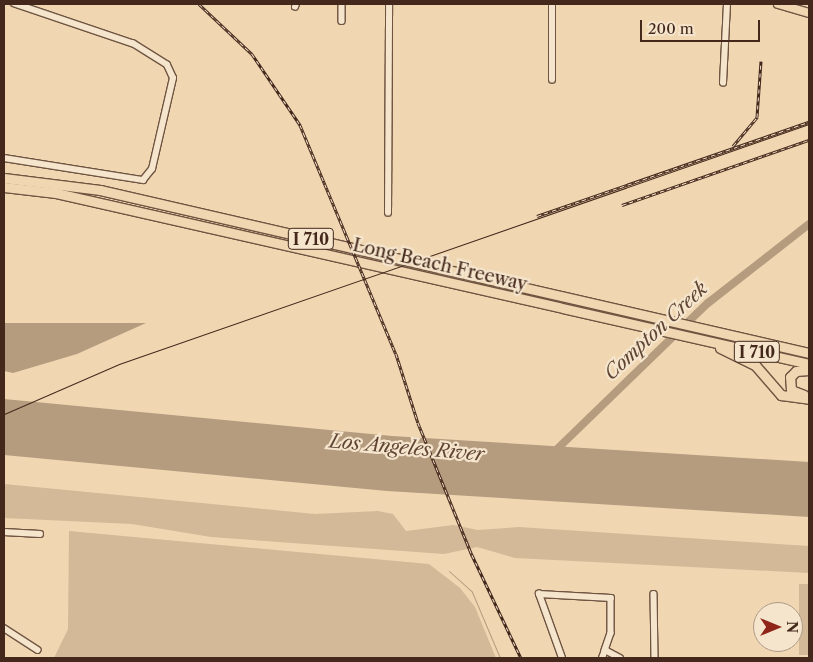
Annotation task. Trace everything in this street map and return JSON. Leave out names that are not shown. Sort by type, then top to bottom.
[{"type":"highway","name":"Long Beach Freeway","points":[[4,178],[100,190],[809,353]]},
{"type":"highway","name":"Long Beach Freeway","points":[[4,187],[38,190],[809,364]]},
{"type":"highway","points":[[4,192],[38,190]]},
{"type":"highway","points":[[704,340],[755,365],[780,395],[809,399]]},
{"type":"highway","points":[[809,370],[796,370],[789,382],[793,392],[809,395]]},
{"type":"main road","points":[[778,4],[809,13]]},
{"type":"street","points":[[4,158],[143,180],[152,169],[171,70],[128,42],[15,4]]},
{"type":"street","points":[[342,4],[342,21]]},
{"type":"street","points":[[388,213],[389,4]]},
{"type":"street","points":[[552,4],[552,80]]},
{"type":"street","points":[[723,83],[727,4]]},
{"type":"street","points":[[4,532],[40,534]]},
{"type":"street","points":[[562,658],[539,594],[611,598],[611,633],[602,658]]},
{"type":"street","points":[[654,594],[655,658]]},
{"type":"street","points":[[4,628],[38,650]]},
{"type":"street","points":[[605,650],[620,658]]},
{"type":"shaded area","points":[[4,484],[315,514],[378,511],[393,514],[406,531],[453,525],[478,530],[519,527],[809,546],[809,573],[515,558],[477,547],[444,554],[211,537],[132,524],[4,518]]},
{"type":"shaded area","points":[[69,531],[429,564],[460,588],[475,607],[496,658],[54,658],[68,629]]},
{"type":"shaded area","points":[[799,584],[809,584],[809,655],[799,655],[799,652],[803,652],[803,602],[799,602]]},
{"type":"water","points":[[4,323],[146,323],[77,354],[13,373],[4,371]]},
{"type":"water","name":"Los Angeles River","points":[[4,399],[392,436],[809,462],[809,517],[387,491],[4,455]]},
{"type":"waterway","name":"Compton Creek","points":[[552,454],[708,303],[809,224]]},
{"type":"waterway","points":[[449,571],[472,592],[500,658]]},
{"type":"tram line","points":[[4,414],[119,364],[809,124]]},
{"type":"railway","points":[[199,4],[252,54],[300,125],[396,354],[418,423],[472,555],[521,658]]},
{"type":"railway","points":[[733,146],[757,117],[761,61]]},
{"type":"railway","points":[[537,216],[809,122]]},
{"type":"railway","points":[[622,205],[809,140]]}]
